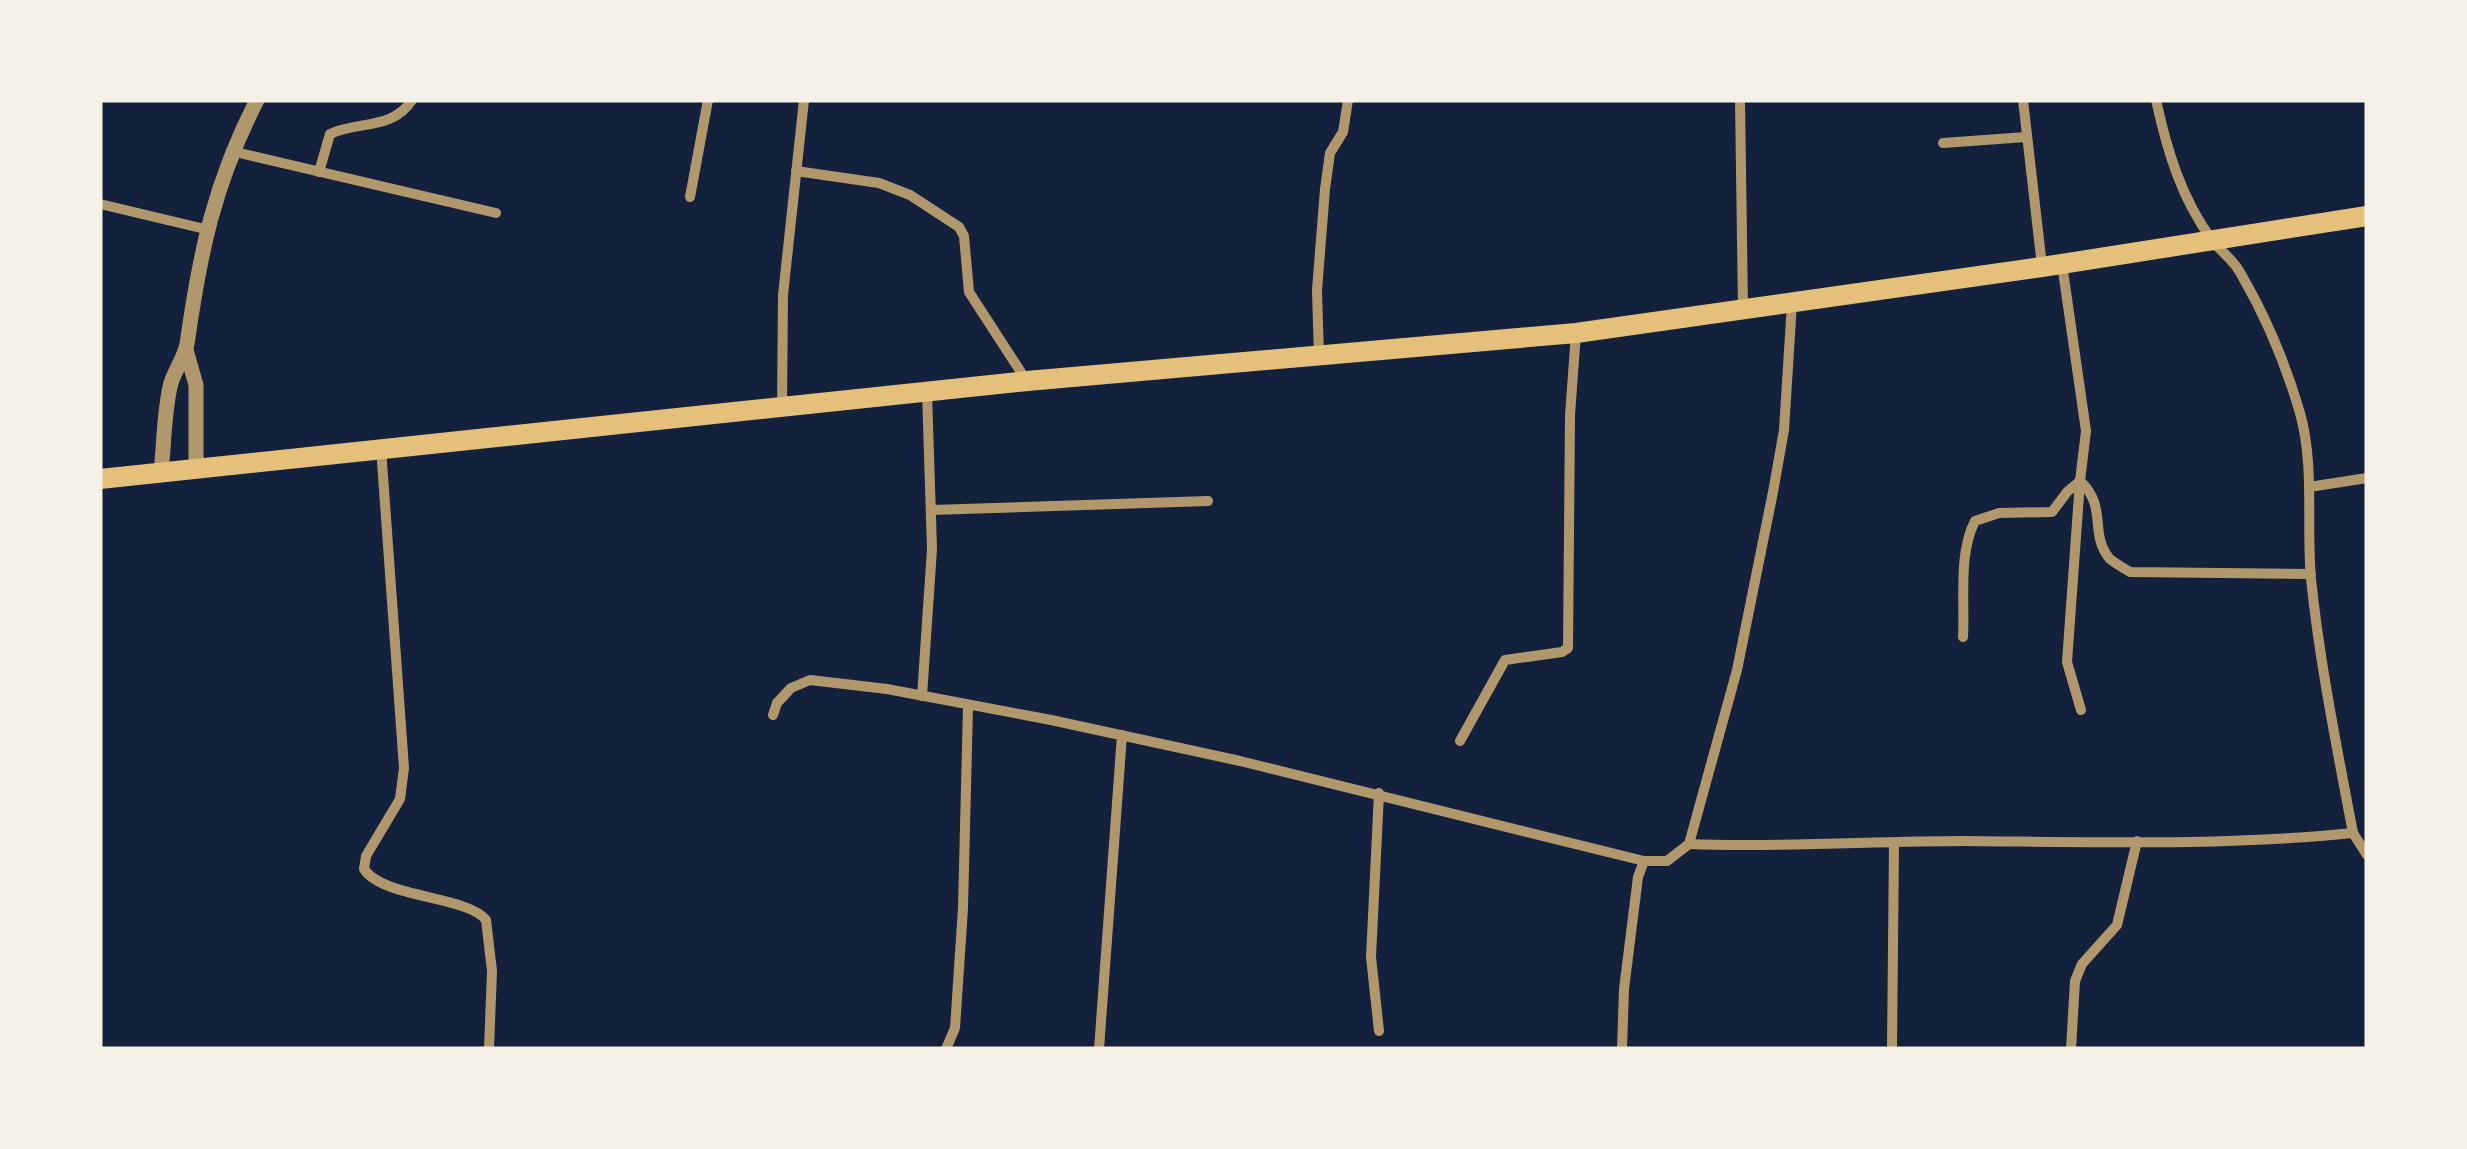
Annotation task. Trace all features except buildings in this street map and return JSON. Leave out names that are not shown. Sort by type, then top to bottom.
[{"type":"main road","points":[[100,479],[1027,381],[1576,334],[2367,216]]},
{"type":"street","points":[[161,472],[170,386],[186,350],[190,307],[206,230],[231,152],[257,100]]},
{"type":"street","points":[[319,172],[330,134],[397,116],[412,100]]},
{"type":"street","points":[[690,197],[708,100]]},
{"type":"street","points":[[782,409],[782,312],[804,100]]},
{"type":"street","points":[[1319,358],[1317,290],[1324,189],[1330,153],[1343,132],[1348,100]]},
{"type":"street","points":[[1740,100],[1743,308]]},
{"type":"street","points":[[2023,100],[2026,137],[2052,266],[2085,403],[2068,662],[2081,710]]},
{"type":"street","points":[[2156,100],[2178,179],[2212,240],[2238,268],[2260,308],[2300,415],[2309,487],[2311,574],[2320,663],[2354,833],[2367,855]]},
{"type":"street","points":[[1944,143],[2026,137]]},
{"type":"street","points":[[231,152],[496,213]]},
{"type":"street","points":[[796,172],[879,184],[910,195],[959,226],[966,248],[968,292],[1027,381]]},
{"type":"street","points":[[100,204],[206,230]]},
{"type":"street","points":[[773,715],[791,688],[810,680],[922,696],[1122,735],[1379,793],[1644,861],[1667,861],[1689,844],[1737,670],[1784,430],[1792,302]]},
{"type":"street","points":[[1460,741],[1505,660],[1568,648],[1570,415],[1576,334]]},
{"type":"street","points":[[186,350],[196,385],[196,469]]},
{"type":"street","points":[[922,696],[932,549],[927,392]]},
{"type":"street","points":[[381,448],[404,768],[400,799],[366,856],[364,869],[374,879],[472,910],[486,920],[492,971],[488,1049]]},
{"type":"street","points":[[2309,487],[2367,478]]},
{"type":"street","points":[[2080,482],[2094,494],[2101,540],[2110,559],[2130,572],[2311,574]]},
{"type":"street","points":[[1963,637],[1966,564],[1970,531],[1976,522],[1999,513],[2052,512],[2066,492],[2080,482]]},
{"type":"street","points":[[931,510],[1208,501]]},
{"type":"street","points":[[946,1049],[955,1028],[962,928],[968,706]]},
{"type":"street","points":[[1099,1049],[1122,735]]},
{"type":"street","points":[[1379,793],[1372,957],[1379,1030]]},
{"type":"street","points":[[1689,844],[1768,847],[2137,841],[2300,838],[2354,833]]},
{"type":"street","points":[[2072,1049],[2075,981],[2082,964],[2117,925],[2137,841]]},
{"type":"street","points":[[1892,1049],[1894,843]]},
{"type":"street","points":[[1622,1049],[1635,892],[1644,861]]}]
